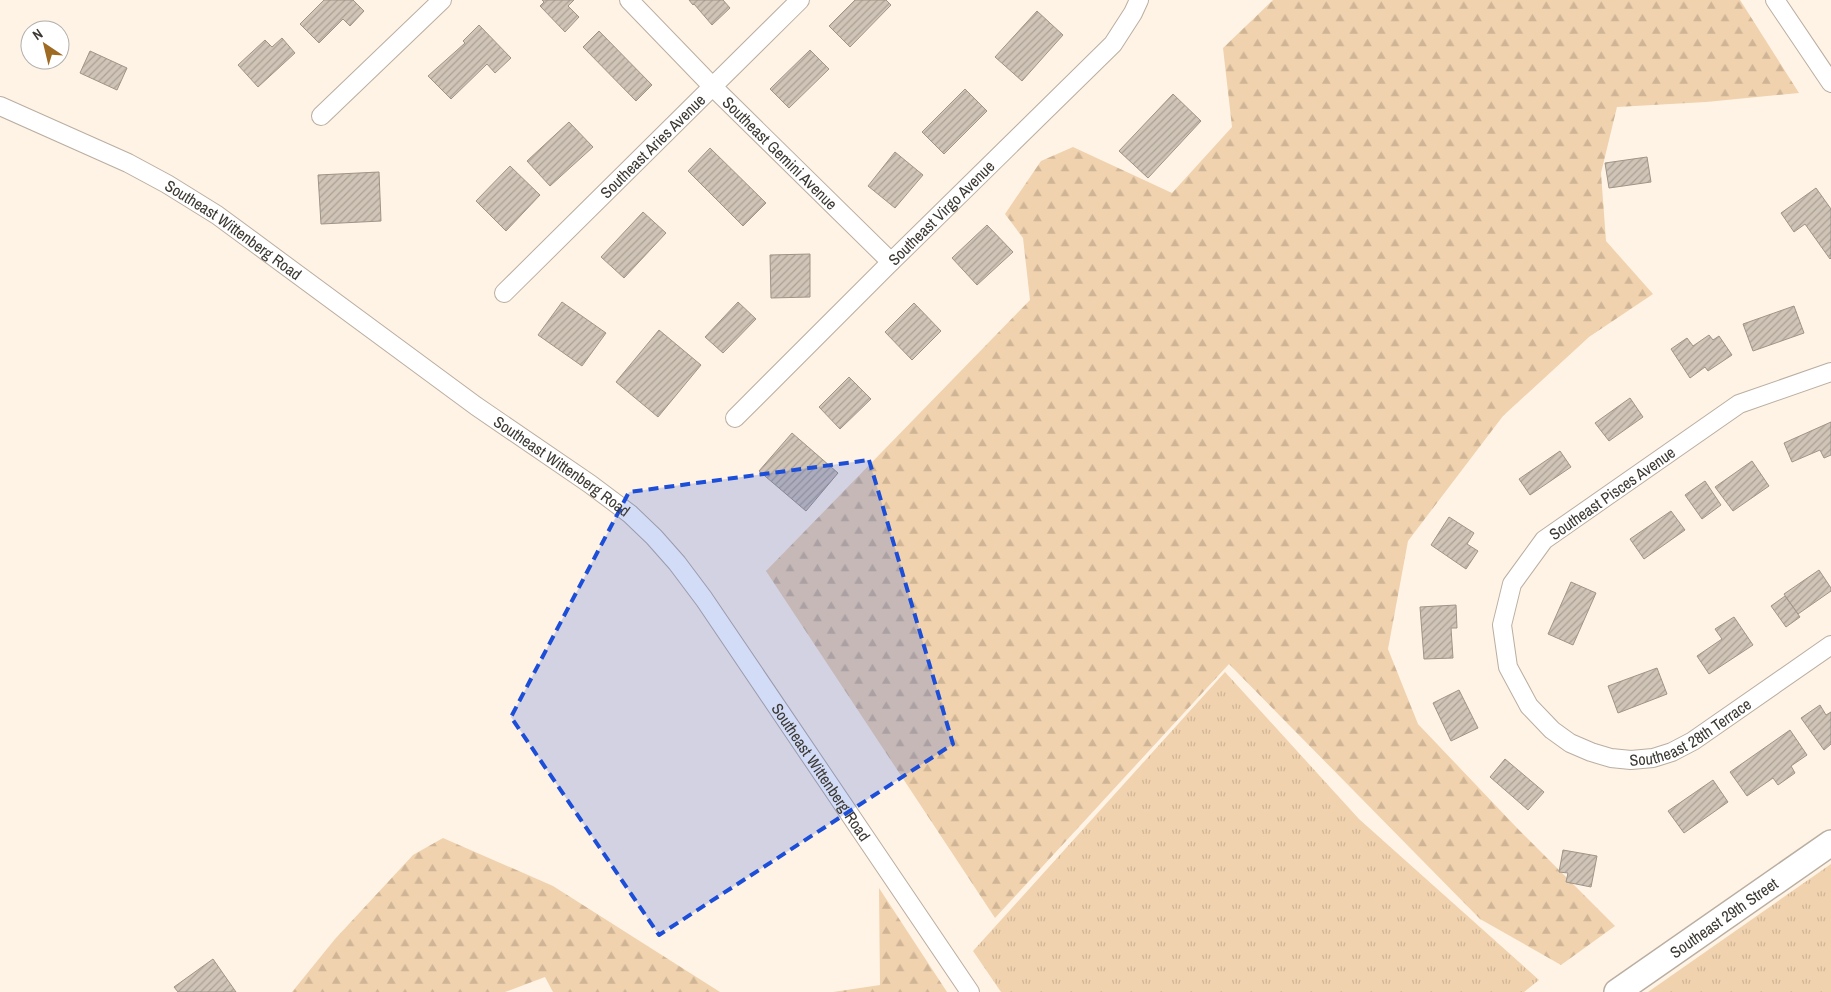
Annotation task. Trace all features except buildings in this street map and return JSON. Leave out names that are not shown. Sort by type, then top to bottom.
[{"type":"main road","name":"Southeast 29th Street","points":[[1617,992],[1831,843]]},
{"type":"street","points":[[321,116],[442,0]]},
{"type":"street","name":"Southeast Gemini Avenue","points":[[629,0],[712,86],[891,262]]},
{"type":"street","name":"Southeast Aries Avenue","points":[[504,293],[800,0]]},
{"type":"street","name":"Southeast Virgo Avenue","points":[[735,418],[1114,44],[1139,0]]},
{"type":"street","points":[[1775,0],[1831,83]]},
{"type":"street","name":"Southeast Wittenberg Road","points":[[0,106],[128,163],[217,215],[476,406],[590,484],[630,514],[677,563],[704,599],[970,992]]},
{"type":"street","name":"Southeast Pisces Avenue","points":[[1540,719],[1529,706],[1508,667],[1502,625],[1512,584],[1544,540],[1739,404],[1831,372]]},
{"type":"street","name":"Southeast 28th Terrace","points":[[1540,719],[1570,743],[1590,752],[1611,758],[1631,760],[1652,758],[1672,752],[1693,741],[1831,645]]},
{"type":"highlighted area","points":[[869,460],[953,744],[659,935],[511,717],[629,492]]},
{"type":"green space","points":[[1273,0],[1740,0],[1799,93],[1706,102],[1617,107],[1601,173],[1606,241],[1653,294],[1589,337],[1503,416],[1408,541],[1388,649],[1418,724],[1517,828],[1615,926],[1561,965],[1480,919],[1229,664],[995,918],[766,571],[1030,300],[1023,238],[1005,214],[1041,161],[1073,147],[1172,193],[1232,127],[1223,48]]},
{"type":"green space","points":[[1225,672],[1359,819],[1539,980],[1524,992],[1001,992],[973,951]]},
{"type":"green space","points":[[443,838],[553,886],[720,992],[553,992],[545,977],[505,992],[292,992],[335,939],[413,855]]},
{"type":"green space","points":[[1831,864],[1831,992],[1648,992]]},
{"type":"green space","points":[[879,888],[947,992],[833,992],[880,985]]}]
